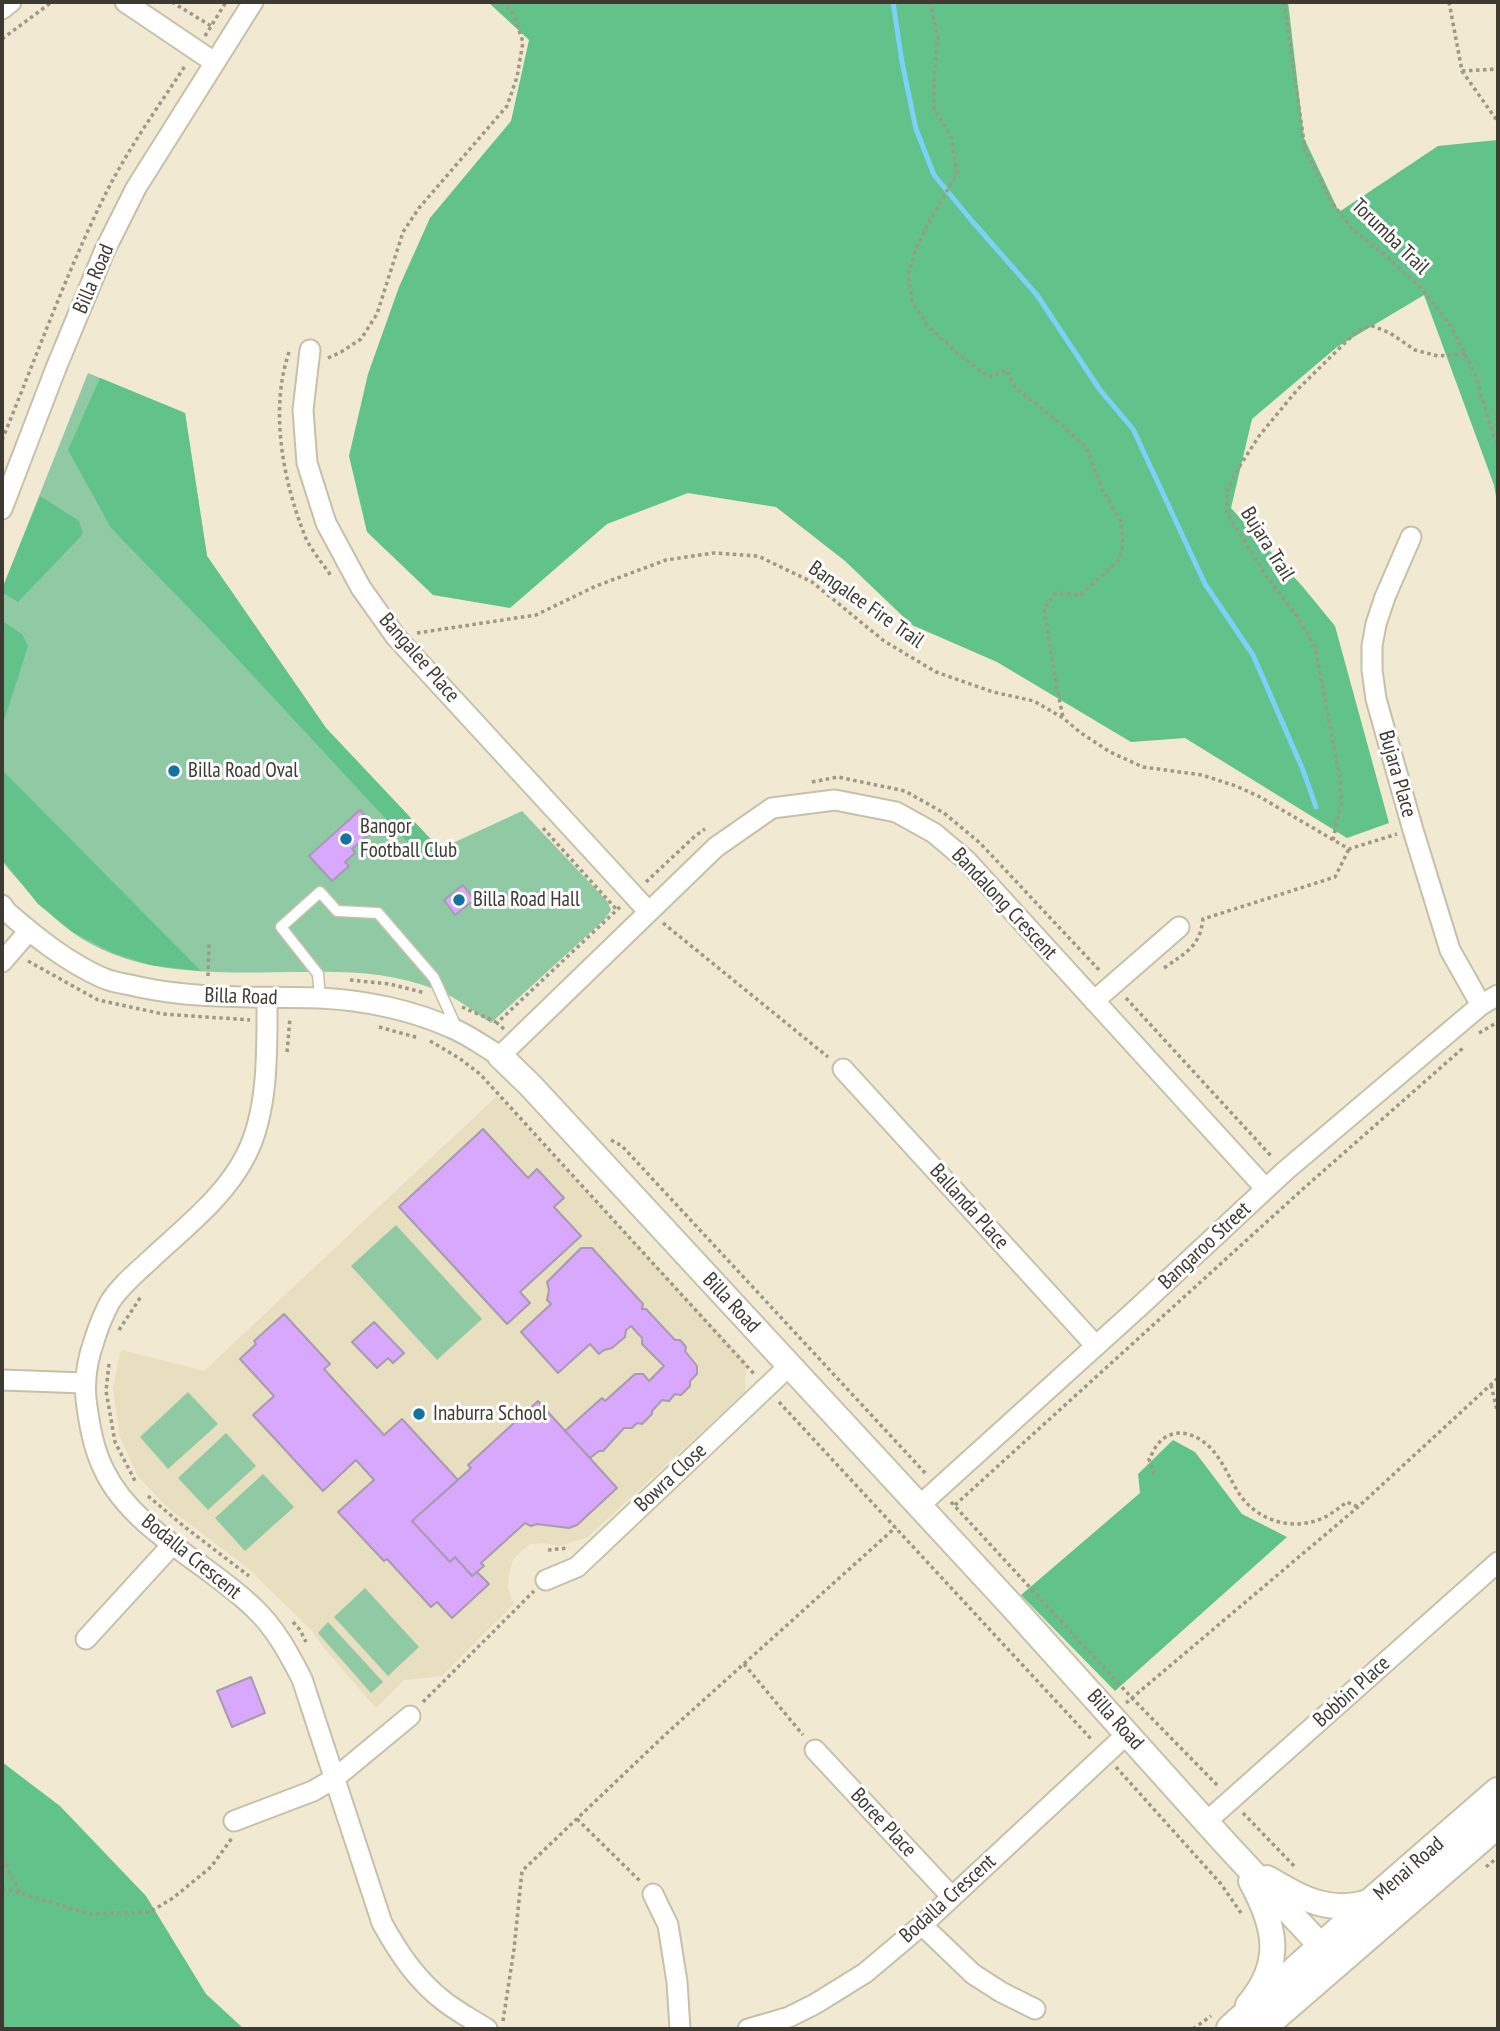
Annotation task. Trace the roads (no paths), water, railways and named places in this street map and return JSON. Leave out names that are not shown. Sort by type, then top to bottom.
[{"type":"main road","name":"Menai Road","points":[[1223,2025],[1322,1947],[1498,1792]]},
{"type":"main road","name":"Menai Road","points":[[1270,2021],[1498,1823]]},
{"type":"main road","name":"Menai Road","points":[[1322,1947],[1334,1948],[1352,1941],[1406,1903]]},
{"type":"main road","name":"Menai Road","points":[[1270,2021],[1314,1975],[1320,1964],[1322,1947]]},
{"type":"street","points":[[2,9],[12,2]]},
{"type":"street","points":[[125,2],[214,62]]},
{"type":"street","name":"Billa Road","points":[[4,497],[104,252],[136,188],[253,2]]},
{"type":"street","name":"Bangalee Place","points":[[309,358],[303,410],[307,463],[326,523],[361,588],[396,636],[648,911]]},
{"type":"street","name":"Bujara Place","points":[[1411,537],[1376,624],[1372,646],[1376,699],[1450,950],[1481,1005]]},
{"type":"street","name":"Bandalong Crescent","points":[[508,1049],[716,847],[772,808],[835,800],[896,811],[934,833],[966,860],[1266,1189]]},
{"type":"street","name":"Billa Road","points":[[2,905],[50,949],[105,979],[172,994],[354,1001],[434,1020],[508,1049],[530,1085],[1322,1947]]},
{"type":"street","points":[[1094,1001],[1179,927]]},
{"type":"street","points":[[2,962],[29,931]]},
{"type":"street","name":"Bangaroo Street","points":[[919,1506],[1285,1171],[1481,1005],[1498,995]]},
{"type":"street","name":"Bodalla Crescent","points":[[268,999],[267,1067],[257,1131],[230,1182],[111,1300],[90,1351],[85,1383],[89,1424],[105,1472],[124,1502],[172,1545],[252,1606],[283,1643],[302,1679],[382,1923],[414,1971],[443,2000],[487,2029]]},
{"type":"street","name":"Ballanda Place","points":[[843,1069],[1096,1346]]},
{"type":"street","name":"Bowra Close","points":[[546,1580],[577,1567],[789,1366]]},
{"type":"street","points":[[2,1380],[85,1383]]},
{"type":"street","points":[[86,1639],[172,1545]]},
{"type":"street","name":"Bobbin Place","points":[[1206,1822],[1498,1562]]},
{"type":"street","points":[[238,1820],[313,1791],[335,1778],[410,1716]]},
{"type":"street","name":"Bodalla Crescent","points":[[748,2029],[792,2023],[815,2004],[865,1973],[922,1925],[1105,1754],[1119,1725]]},
{"type":"street","name":"Boree Place","points":[[815,1750],[951,1896]]},
{"type":"street","points":[[1226,1844],[1262,1875],[1317,1903],[1346,1907],[1374,1900]]},
{"type":"street","points":[[1223,2025],[1264,1985],[1271,1969],[1272,1951],[1271,1934],[1264,1909],[1252,1884],[1226,1844]]},
{"type":"street","points":[[653,1894],[668,1925],[677,1982],[680,2029]]},
{"type":"street","points":[[922,1925],[973,1974],[1035,2009]]},
{"type":"lane","points":[[320,998],[318,974],[281,927],[320,892],[337,911],[378,913],[434,978],[457,1030]]},
{"type":"waterway","points":[[893,2],[916,129],[934,175],[1037,295],[1100,390],[1133,429],[1205,584],[1253,655],[1303,770],[1316,807]]},
{"type":"place","name":"Billa Road Oval","points":[[174,771]]},
{"type":"place","name":"Bangor Football Club","points":[[346,839]]},
{"type":"place","name":"Billa Road Hall","points":[[459,900]]},
{"type":"place","name":"Inaburra School","points":[[419,1414]]}]
